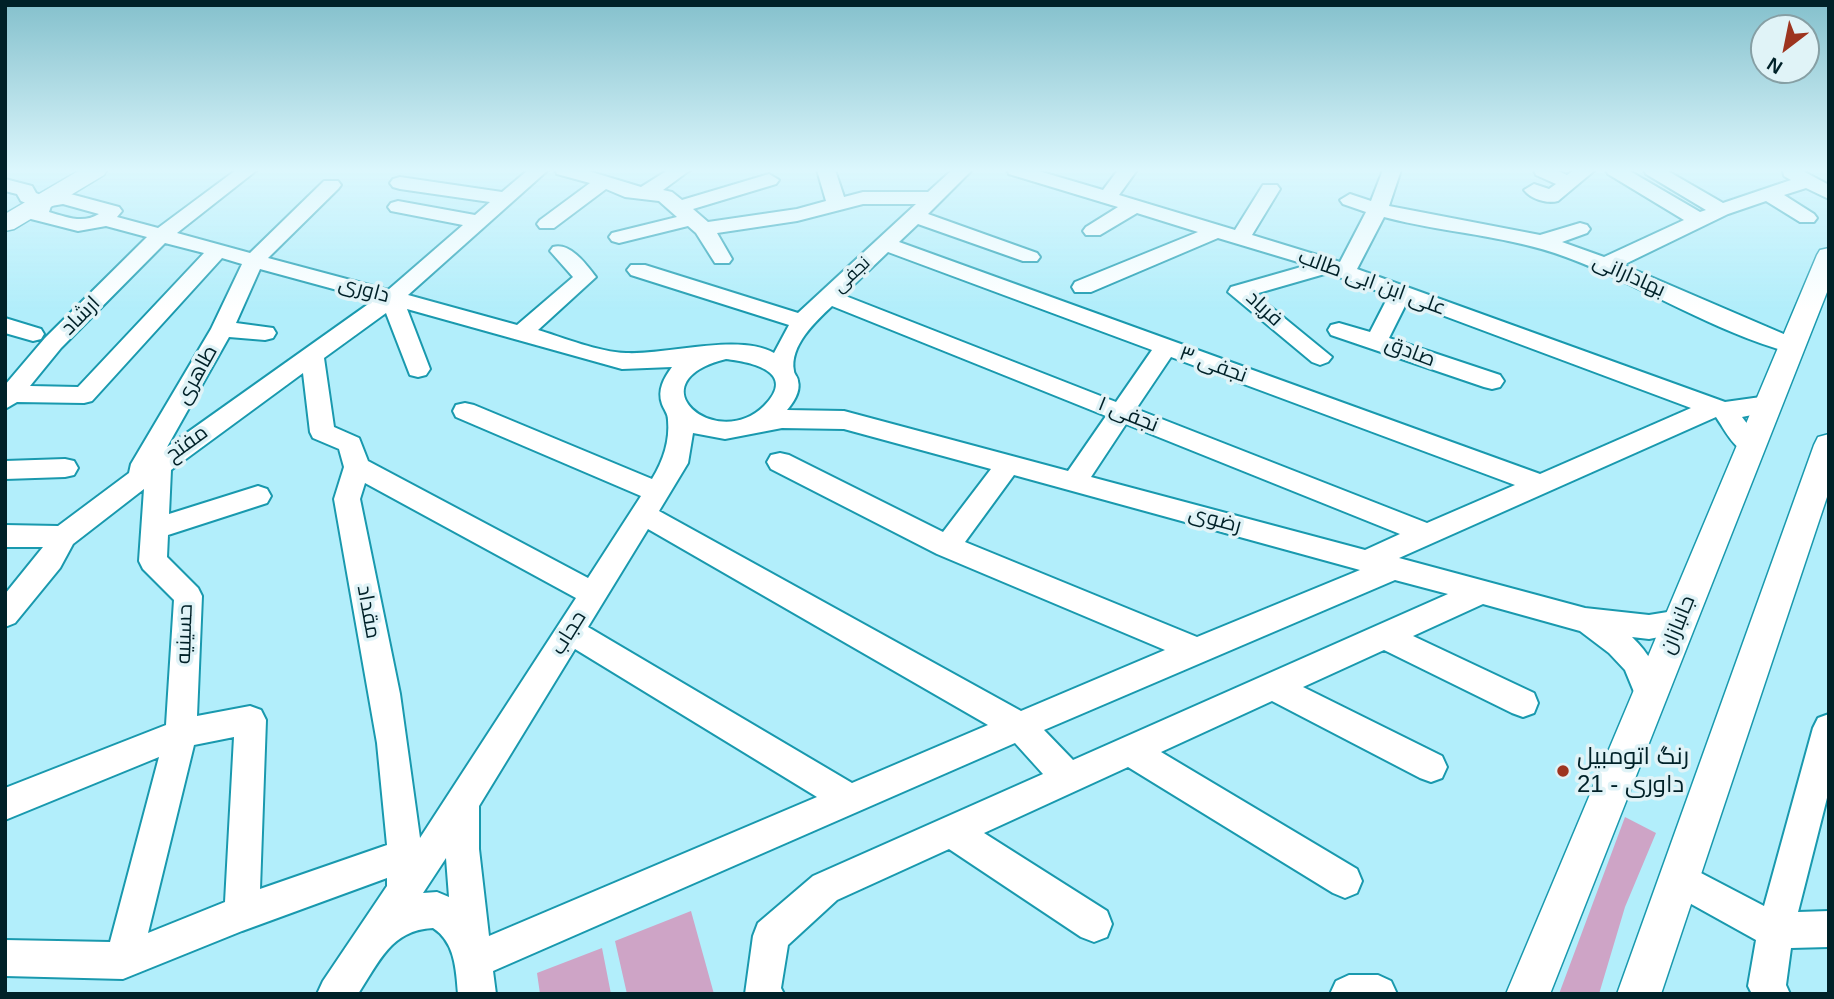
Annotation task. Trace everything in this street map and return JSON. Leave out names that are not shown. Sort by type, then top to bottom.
[{"type":"main road","name":"جانبازان","points":[[1528,994],[1829,256]]},
{"type":"main road","points":[[1639,994],[1829,445]]},
{"type":"street","points":[[44,217],[88,228],[106,220]]},
{"type":"street","name":"ارشاد","points":[[8,397],[53,343],[161,235],[185,217]]},
{"type":"street","points":[[254,260],[299,217]]},
{"type":"street","points":[[450,217],[479,222]]},
{"type":"street","name":"مفتح","points":[[5,615],[50,560],[63,537],[131,485],[392,298],[485,217]]},
{"type":"street","points":[[547,224],[557,217]]},
{"type":"street","points":[[619,237],[695,217]]},
{"type":"street","points":[[692,218],[740,217]]},
{"type":"street","name":"نجفی","points":[[734,351],[764,343],[802,323],[913,217]]},
{"type":"street","points":[[916,217],[1030,257]]},
{"type":"street","points":[[1093,231],[1117,217]]},
{"type":"street","name":"علی ابن ابی طالب","points":[[1170,217],[1336,269],[1719,410]]},
{"type":"street","points":[[1240,238],[1253,217]]},
{"type":"street","points":[[1336,269],[1373,217]]},
{"type":"street","name":"بهادارانی","points":[[1409,217],[1541,242],[1605,265],[1738,327],[1792,346]]},
{"type":"street","points":[[1693,217],[1699,220]]},
{"type":"street","points":[[1605,265],[1706,217]]},
{"type":"street","points":[[692,218],[722,259]]},
{"type":"street","name":"داوری","points":[[106,220],[622,361]]},
{"type":"street","points":[[1541,242],[1580,229]]},
{"type":"street","points":[[1083,287],[1217,231]]},
{"type":"street","name":"نجفی ۳","points":[[885,244],[1542,484]]},
{"type":"street","points":[[8,397],[84,396],[218,250]]},
{"type":"street","points":[[521,333],[585,277],[560,251]]},
{"type":"street","name":"طاهری","points":[[131,485],[156,448],[222,329],[254,260]]},
{"type":"street","name":"فریاد","points":[[1320,357],[1239,292],[1336,269]]},
{"type":"street","points":[[638,270],[802,323],[786,350],[784,370],[788,385],[786,398],[777,411],[714,437],[675,463]]},
{"type":"street","name":"صادق","points":[[1401,293],[1376,342],[1492,381]]},
{"type":"street","points":[[392,298],[418,369]]},
{"type":"street","name":"نجفی ۱","points":[[828,298],[1427,534]]},
{"type":"street","points":[[5,325],[33,334]]},
{"type":"street","points":[[222,329],[265,333]]},
{"type":"street","points":[[1339,330],[1376,342]]},
{"type":"street","points":[[1074,482],[1165,348]]},
{"type":"street","points":[[622,361],[659,361],[734,351],[762,354],[784,370],[801,392],[844,420]]},
{"type":"street","points":[[312,355],[321,432],[350,444],[357,467],[593,594]]},
{"type":"street","points":[[675,463],[681,431],[672,386],[679,374],[692,362],[708,355]]},
{"type":"street","points":[[622,361],[644,373],[688,422],[705,428],[742,427],[782,419],[844,420]]},
{"type":"street","points":[[475,977],[851,800],[1197,650],[1381,565],[1427,534],[1719,410],[1768,404]]},
{"type":"street","points":[[1719,410],[1751,446]]},
{"type":"street","points":[[465,411],[650,503],[1022,727],[1068,778]]},
{"type":"street","name":"رضوی","points":[[844,420],[1585,620]]},
{"type":"street","points":[[780,462],[947,547],[1197,650]]},
{"type":"street","name":"حجاب","points":[[336,994],[463,803],[675,463]]},
{"type":"street","points":[[947,547],[1009,464]]},
{"type":"street","name":"حسینیه","points":[[123,961],[181,733],[188,596],[153,561],[158,466]]},
{"type":"street","name":"مقداد","points":[[357,467],[347,499],[393,747],[405,855],[405,890]]},
{"type":"street","points":[[5,470],[65,468]]},
{"type":"street","points":[[155,530],[258,496]]},
{"type":"street","points":[[5,536],[63,537]]},
{"type":"street","points":[[765,994],[762,992],[771,936],[825,888],[1482,592]]},
{"type":"street","points":[[1585,620],[1649,627],[1680,622]]},
{"type":"street","points":[[1585,620],[1614,638],[1635,659],[1647,678],[1650,694]]},
{"type":"street","points":[[570,631],[851,800]]},
{"type":"street","points":[[1384,636],[1523,704]]},
{"type":"street","points":[[1271,686],[1431,767]]},
{"type":"street","points":[[5,804],[181,733],[250,720],[242,913]]},
{"type":"street","points":[[1764,991],[1775,930],[1829,728]]},
{"type":"street","points":[[1129,750],[1345,881]]},
{"type":"street","points":[[463,803],[462,849],[475,977]]},
{"type":"street","points":[[950,831],[1094,924]]},
{"type":"street","points":[[5,958],[123,961],[242,913],[405,855]]},
{"type":"street","points":[[1678,878],[1775,930],[1829,929]]},
{"type":"street","points":[[373,937],[394,919],[419,911],[437,910],[458,923],[475,977]]},
{"type":"street","points":[[1349,994],[1378,994]]},
{"type":"shaded area","points":[[1625,817],[1656,833],[1625,907],[1599,994],[1559,994]]},
{"type":"shaded area","points":[[691,911],[714,994],[627,994],[615,941]]},
{"type":"shaded area","points":[[602,948],[611,994],[540,994],[537,973]]},
{"type":"place","name":"رنگ اتومبیل 21 - داوری","points":[[1563,771]]}]
